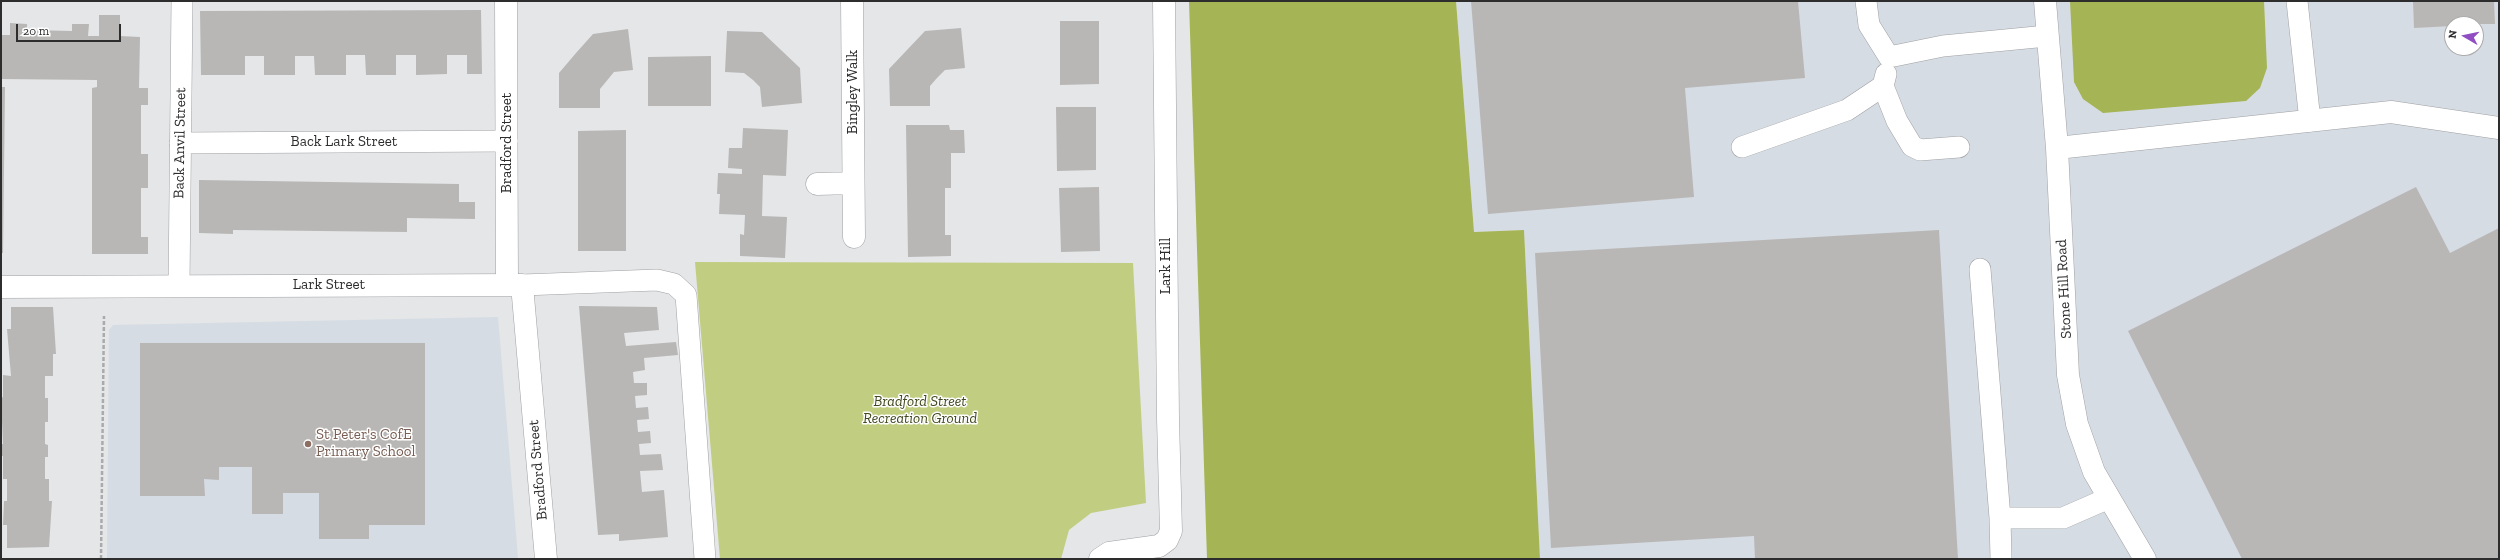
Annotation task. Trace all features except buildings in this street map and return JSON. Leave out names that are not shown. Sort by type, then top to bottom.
[{"type":"street","name":"Bradford Street","points":[[506,1],[507,141],[515,285],[546,559]]},
{"type":"street","name":"Bingley Walk","points":[[852,1],[854,237]]},
{"type":"street","name":"Lark Hill","points":[[1100,559],[1109,553],[1159,546],[1168,540],[1171,530],[1168,419],[1164,1]]},
{"type":"street","name":"Stone Hill Road","points":[[2045,1],[2057,148],[2068,375],[2077,424],[2094,472],[2145,559]]},
{"type":"street","points":[[2057,148],[2391,112],[2499,128]]},
{"type":"street","points":[[817,184],[853,183]]},
{"type":"street","name":"Lark Street","points":[[1,287],[515,285]]},
{"type":"lane","name":"Back Anvil Street","points":[[179,286],[182,1]]},
{"type":"lane","points":[[1866,1],[1869,25],[1889,57],[1883,86],[1897,121],[1912,146],[1920,150],[1959,148]]},
{"type":"lane","points":[[2297,1],[2310,121]]},
{"type":"lane","points":[[1889,57],[1943,46],[2047,36]]},
{"type":"lane","points":[[1742,147],[1846,110],[1883,86]]},
{"type":"lane","name":"Back Lark Street","points":[[180,143],[507,141]]},
{"type":"lane","points":[[1980,269],[2000,518],[2001,559]]},
{"type":"lane","name":"Lark Street","points":[[515,285],[657,280],[674,284],[686,295],[704,559]]},
{"type":"lane","points":[[2000,518],[2063,518],[2109,498]]},
{"type":"path","points":[[101,559],[105,286]]},
{"type":"shaded area","points":[[1456,1],[2499,1],[2499,559],[1540,559],[1524,230],[1474,232]]},
{"type":"shaded area","name":"St Peter's CofE Primary School","points":[[498,317],[518,558],[107,558],[109,330],[113,325]]},
{"type":"green space","points":[[1189,1],[1456,1],[1474,232],[1524,230],[1540,559],[1207,559]]},
{"type":"green space","points":[[2070,1],[2264,1],[2267,68],[2260,88],[2246,101],[2103,113],[2083,99],[2074,82]]},
{"type":"green space","name":"Bradford Street Recreation Ground","points":[[695,262],[1133,263],[1146,503],[1091,513],[1069,530],[1061,559],[720,559]]},
{"type":"place","name":"St Peter's CofE Primary School","points":[[308,444]]}]
